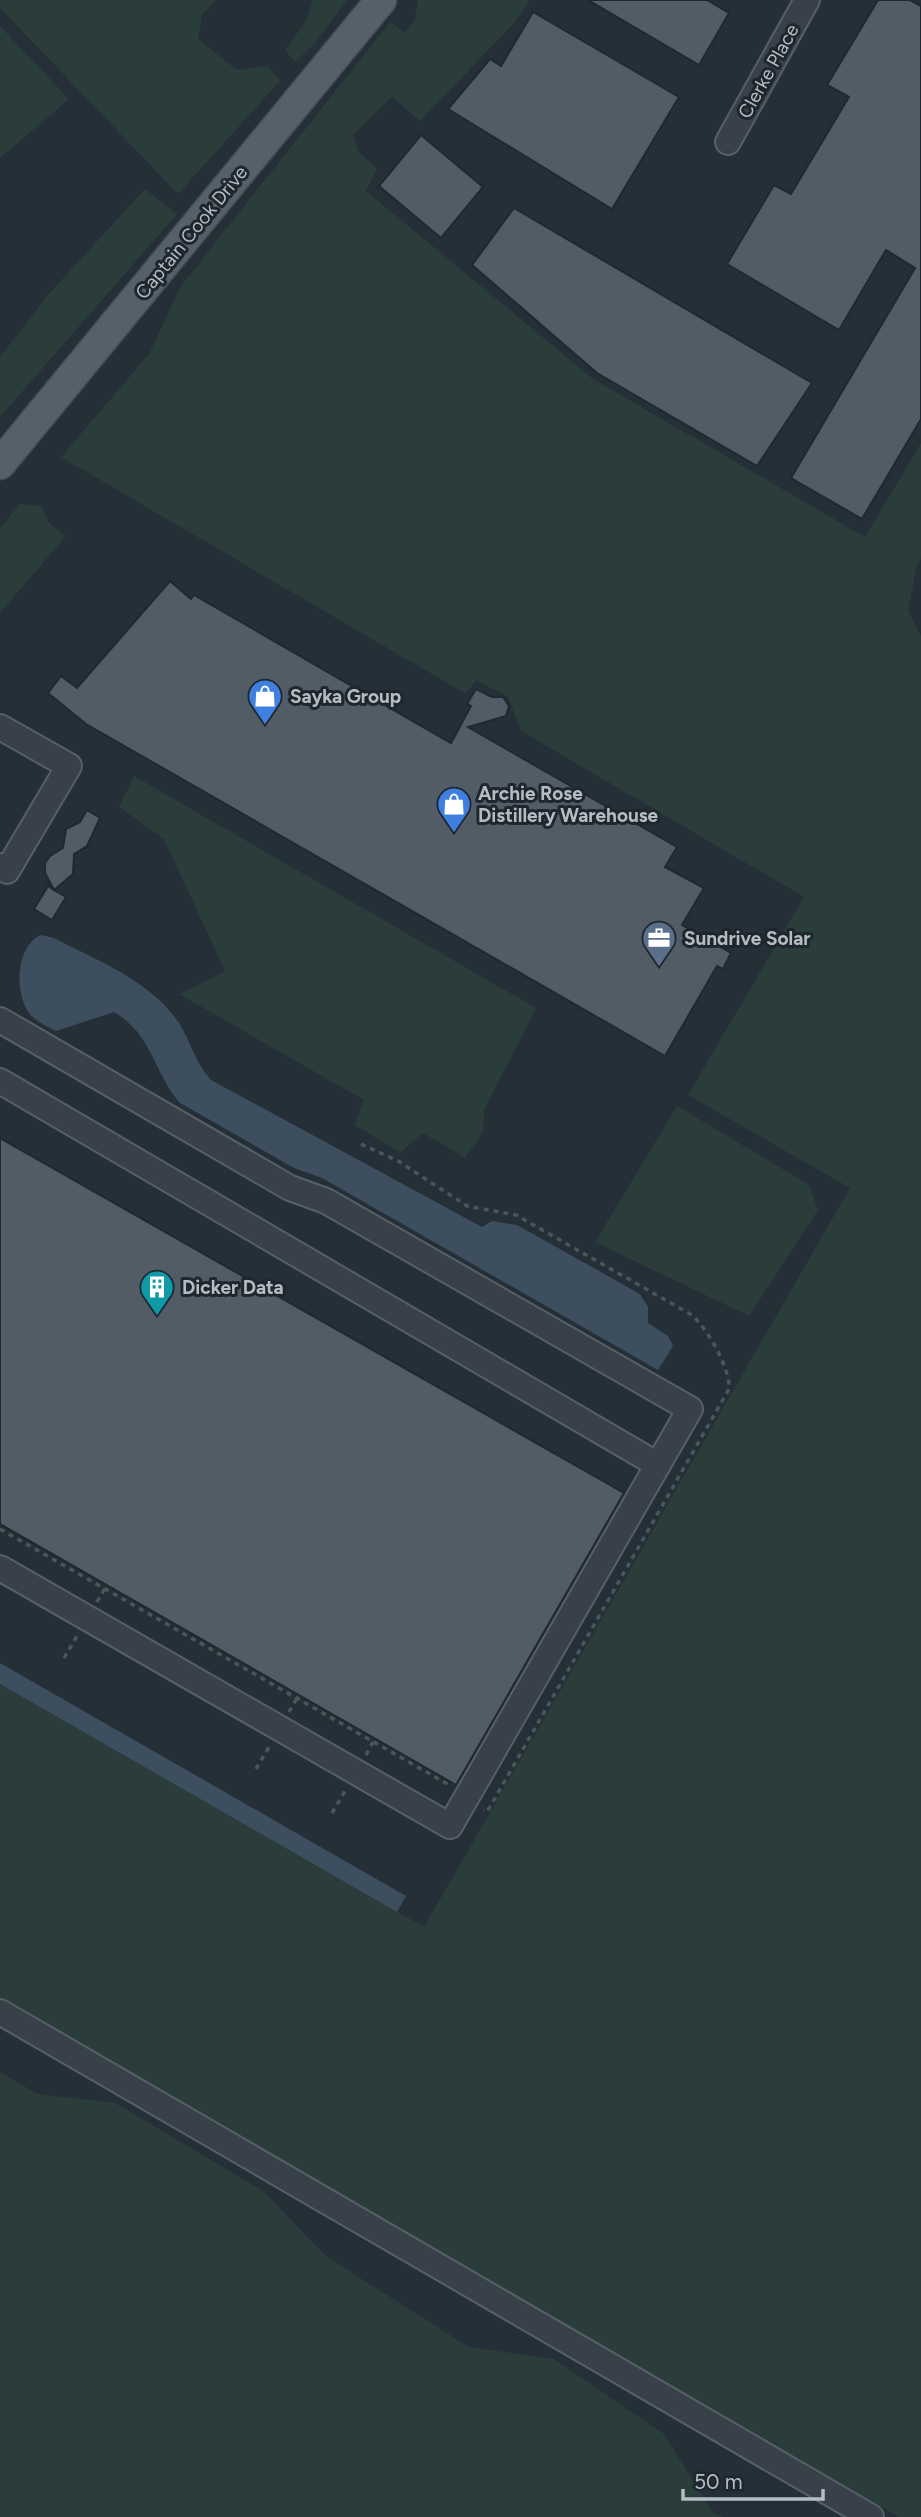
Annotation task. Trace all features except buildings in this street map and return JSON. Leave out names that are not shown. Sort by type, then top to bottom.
[{"type":"main road","name":"Captain Cook Drive","points":[[0,464],[381,0]]},
{"type":"street","name":"Clerke Place","points":[[728,142],[807,0]]},
{"type":"street","points":[[0,727],[69,766],[7,870],[0,866]]},
{"type":"street","points":[[0,1020],[290,1188],[326,1200],[690,1409],[450,1826],[0,1568]]},
{"type":"street","points":[[0,1081],[658,1465]]},
{"type":"street","points":[[0,2012],[871,2517]]},
{"type":"path","points":[[0,1529],[460,1791]]},
{"type":"path","points":[[64,1658],[82,1627]]},
{"type":"path","points":[[256,1769],[274,1738]]},
{"type":"path","points":[[332,1813],[351,1782]]},
{"type":"green space","points":[[0,0],[216,0],[202,15],[198,39],[237,70],[268,66],[280,81],[178,194],[0,8]]},
{"type":"green space","points":[[313,0],[347,0],[315,43],[295,62],[285,50],[306,21]]},
{"type":"green space","points":[[418,0],[530,0],[516,21],[420,121],[392,97],[353,135],[358,151],[377,169],[366,191],[593,379],[865,537],[921,443],[921,559],[917,564],[908,611],[921,636],[921,2517],[899,2517],[0,2000],[0,1684],[424,1927],[850,1188],[688,1095],[804,897],[521,731],[508,697],[476,680],[466,694],[61,457],[149,354],[181,286],[390,22],[405,33],[415,20]]},
{"type":"green space","points":[[0,26],[69,99],[0,158]]},
{"type":"green space","points":[[145,189],[177,214],[0,417],[0,357],[47,296]]},
{"type":"green space","points":[[20,504],[42,506],[49,523],[66,536],[0,613],[0,528]]},
{"type":"green space","points":[[134,776],[536,1008],[484,1110],[483,1132],[465,1158],[423,1133],[400,1153],[355,1125],[364,1100],[179,994],[225,971],[164,839],[119,807]]},
{"type":"green space","points":[[677,1106],[809,1185],[818,1210],[749,1316],[595,1242]]},
{"type":"green space","points":[[0,2072],[38,2094],[115,2103],[262,2190],[327,2257],[469,2347],[554,2359],[664,2434],[712,2511],[722,2517],[0,2517]]},
{"type":"water","points":[[41,935],[54,938],[122,973],[153,995],[179,1023],[201,1067],[211,1080],[482,1227],[492,1221],[517,1225],[640,1294],[648,1307],[648,1323],[668,1336],[673,1346],[658,1370],[322,1178],[294,1168],[180,1103],[145,1043],[127,1021],[114,1012],[56,1031],[38,1021],[24,1004],[20,970],[26,949]]},
{"type":"water","points":[[0,1663],[406,1896],[397,1912],[0,1684]]},
{"type":"place","name":"Sayka Group","points":[[265,726]]},
{"type":"place","name":"Archie Rose Distillery Warehouse","points":[[454,834]]},
{"type":"place","name":"Sundrive Solar","points":[[659,968]]},
{"type":"place","name":"Dicker Data","points":[[157,1317]]}]
